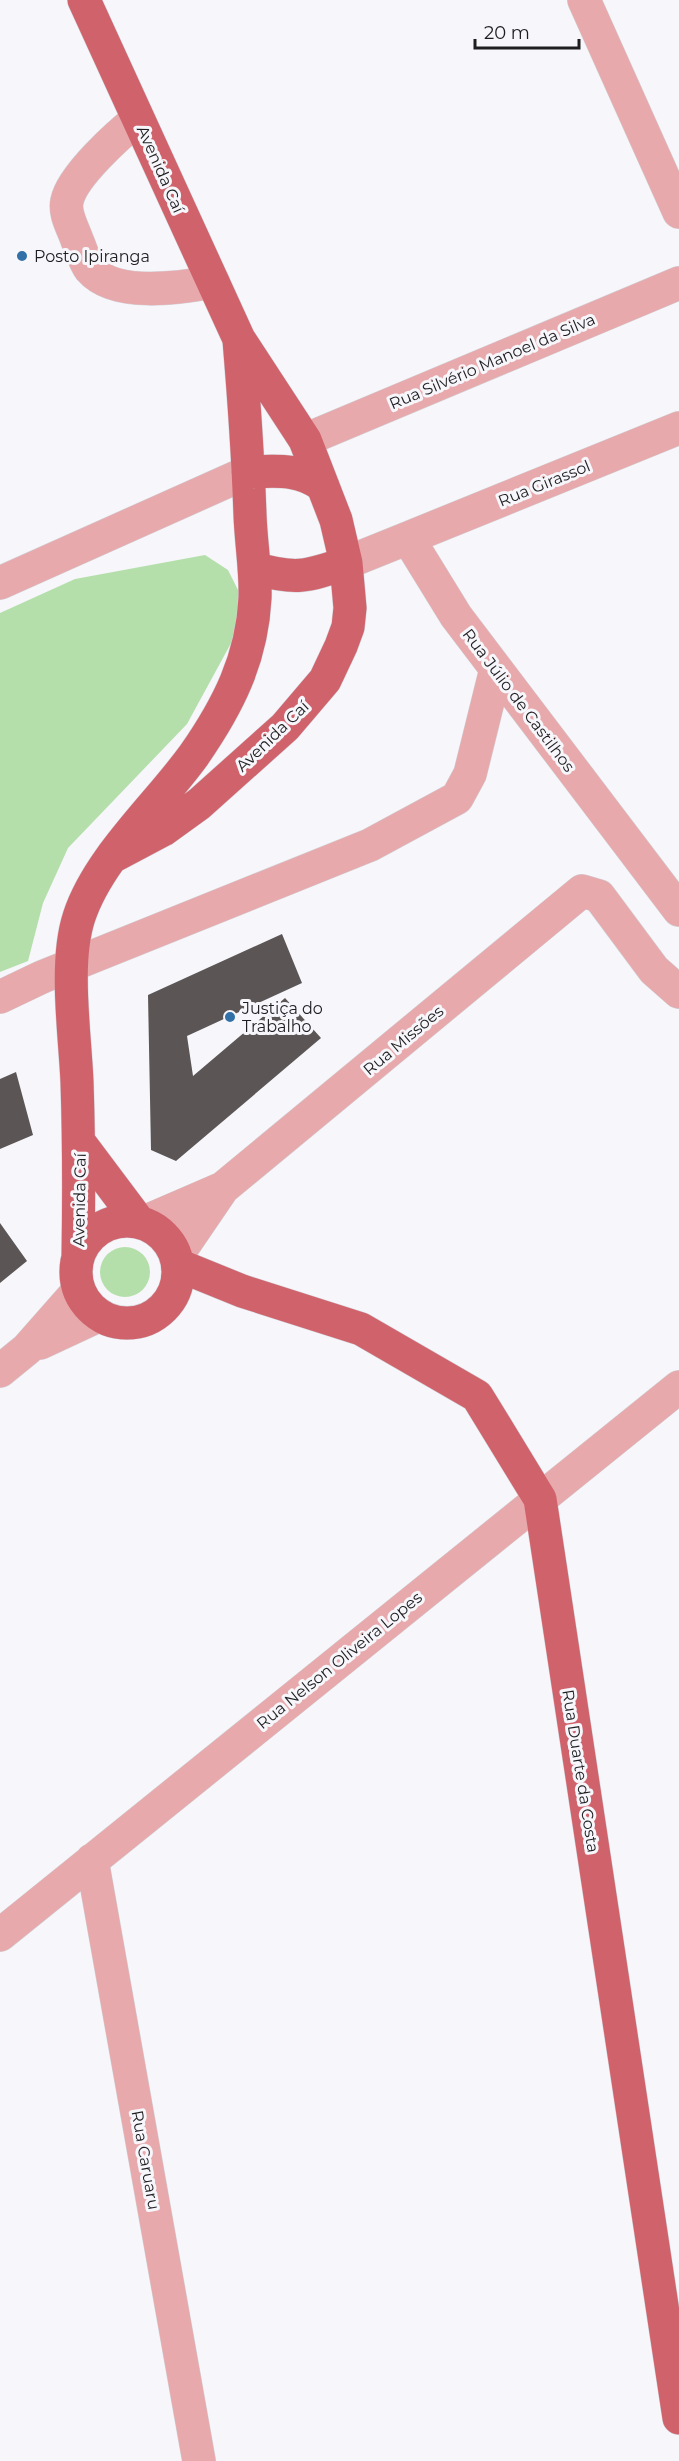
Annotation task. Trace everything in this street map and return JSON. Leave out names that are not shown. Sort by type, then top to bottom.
[{"type":"main road","name":"Avenida Caí","points":[[84,0],[239,339],[305,440],[336,520],[346,563],[350,608],[348,627],[335,662],[307,704],[285,727],[199,804],[163,830],[114,856]]},
{"type":"main road","name":"Avenida Caí","points":[[78,1258],[79,1142],[72,965],[79,918],[91,891],[114,856],[192,758],[224,710],[236,686],[251,633],[255,598],[254,568],[239,339]]},
{"type":"main road","points":[[248,472],[285,470],[297,472],[313,478],[323,486]]},
{"type":"main road","points":[[254,568],[283,577],[316,573],[346,563]]},
{"type":"main road","name":"Avenida Caí","points":[[79,1142],[141,1223]]},
{"type":"main road","points":[[120,1221],[141,1223],[157,1231],[169,1242],[177,1261],[178,1277],[171,1298],[160,1311],[147,1319],[131,1323],[115,1322],[100,1316],[88,1305],[80,1290],[76,1274],[78,1258],[87,1240],[102,1228],[120,1221]]},
{"type":"main road","name":"Rua Duarte da Costa","points":[[177,1261],[242,1291],[362,1329],[477,1396],[540,1499],[674,2345],[679,2418]]},
{"type":"main road","name":"Rua Duarte da Costa","points":[[171,1298],[242,1291]]},
{"type":"street","points":[[584,0],[679,212]]},
{"type":"street","points":[[138,119],[111,141],[73,188],[67,200],[67,213],[89,267],[100,278],[129,286],[176,289],[213,282]]},
{"type":"street","name":"Rua Silvério Manoel da Silva","points":[[305,440],[679,283]]},
{"type":"street","name":"Rua Girassol","points":[[408,538],[679,428]]},
{"type":"street","points":[[0,583],[248,472]]},
{"type":"street","points":[[346,563],[408,538]]},
{"type":"street","name":"Rua Júlio de Castilhos","points":[[408,538],[456,616],[679,910]]},
{"type":"street","points":[[0,996],[370,845],[458,798],[470,774],[496,669]]},
{"type":"street","name":"Rua Missões","points":[[141,1223],[223,1188],[582,891],[599,896],[654,970],[679,992]]},
{"type":"street","name":"Rua Missões","points":[[177,1261],[223,1188]]},
{"type":"street","points":[[0,1371],[27,1349],[80,1290]]},
{"type":"street","points":[[27,1349],[100,1316]]},
{"type":"street","name":"Rua Nelson Oliveira Lopes","points":[[0,1935],[679,1386]]},
{"type":"street","name":"Rua Caruaru","points":[[92,1860],[199,2461]]},
{"type":"green space","points":[[205,555],[228,570],[241,596],[236,634],[187,724],[68,848],[43,903],[28,961],[0,972],[0,613],[75,579]]},
{"type":"green space","points":[[125,1247],[143,1254],[150,1272],[143,1290],[125,1297],[107,1290],[100,1272],[107,1254]]},
{"type":"building","name":"Justiça do Trabalho","points":[[282,934],[302,983],[187,1036],[193,1076],[285,998],[321,1038],[176,1161],[151,1150],[148,995]]},
{"type":"building","points":[[16,1072],[33,1135],[0,1149],[0,1079]]},
{"type":"building","points":[[0,1223],[27,1261],[0,1283]]},
{"type":"place","name":"Posto Ipiranga","points":[[22,256]]},
{"type":"place","name":"Justiça do Trabalho","points":[[230,1017]]}]
